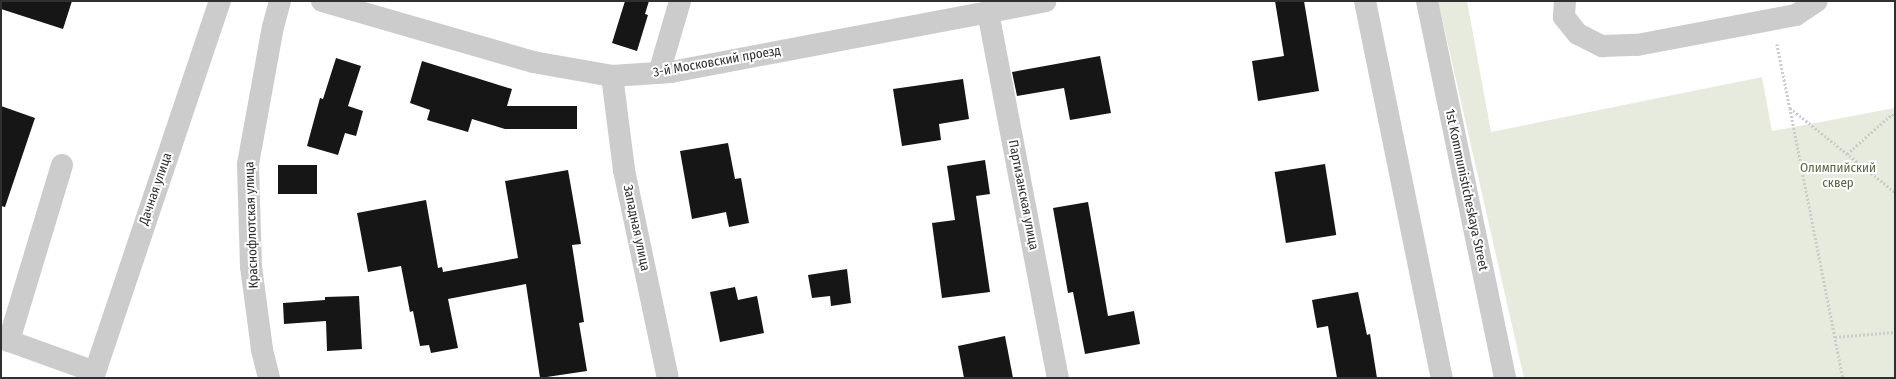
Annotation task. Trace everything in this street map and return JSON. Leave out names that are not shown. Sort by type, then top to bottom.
[{"type":"street","name":"Дачная улица","points":[[94,375],[220,1]]},
{"type":"street","name":"Краснофлотская улица","points":[[269,378],[262,349],[252,266],[248,164],[273,27],[280,1]]},
{"type":"street","name":"3-й Московский проезд","points":[[322,1],[533,62],[612,76],[659,74],[1045,1]]},
{"type":"street","points":[[659,74],[680,1]]},
{"type":"street","points":[[1365,1],[1442,378]]},
{"type":"street","name":"1st Kommunisticheskaya Street","points":[[1427,1],[1505,378]]},
{"type":"street","points":[[1565,1],[1564,17],[1578,34],[1602,46],[1636,45],[1796,15],[1817,1]]},
{"type":"street","name":"Партизанская улица","points":[[988,12],[1058,378]]},
{"type":"street","name":"Западная улица","points":[[612,76],[624,170],[668,378]]},
{"type":"street","points":[[62,165],[9,341],[94,375]]},
{"type":"path","points":[[1772,19],[1843,378]]},
{"type":"path","points":[[1790,108],[1895,192]]},
{"type":"path","points":[[1847,154],[1892,114],[1895,116]]},
{"type":"path","points":[[1835,337],[1895,332]]},
{"type":"green space","name":"Олимпийский сквер","points":[[1438,1],[1467,1],[1491,132],[1762,77],[1772,131],[1895,108],[1895,378],[1524,378]]},
{"type":"building","points":[[1,1],[72,1],[63,29],[1,9]]},
{"type":"building","points":[[625,1],[649,1],[645,14],[648,15],[637,51],[612,43]]},
{"type":"building","points":[[1275,1],[1304,1],[1319,91],[1258,101],[1252,61],[1284,56]]},
{"type":"building","points":[[1100,56],[1111,113],[1070,120],[1064,88],[1017,96],[1012,72]]},
{"type":"building","points":[[336,58],[361,66],[348,106],[363,111],[356,136],[345,133],[338,155],[307,146],[320,98],[323,99]]},
{"type":"building","points":[[422,61],[512,89],[507,106],[577,106],[577,129],[505,129],[472,119],[468,132],[427,120],[430,110],[410,103]]},
{"type":"building","points":[[963,79],[969,119],[939,124],[941,140],[902,146],[893,89]]},
{"type":"building","points":[[1,106],[35,118],[5,207],[1,206]]},
{"type":"building","points":[[728,143],[735,179],[741,178],[749,223],[729,227],[726,212],[692,219],[680,151]]},
{"type":"building","points":[[985,160],[990,194],[976,196],[990,292],[942,298],[932,223],[955,220],[947,166]]},
{"type":"building","points":[[1325,164],[1336,235],[1286,243],[1275,172]]},
{"type":"building","points":[[278,165],[317,165],[317,194],[278,194]]},
{"type":"building","points":[[568,170],[581,244],[572,245],[584,322],[579,323],[587,371],[540,378],[526,284],[448,299],[458,348],[431,353],[429,345],[420,346],[413,311],[410,312],[401,266],[368,272],[357,213],[426,200],[438,268],[442,267],[443,272],[518,258],[505,181]]},
{"type":"building","points":[[1088,202],[1108,316],[1134,311],[1140,344],[1085,354],[1073,292],[1068,293],[1053,208]]},
{"type":"building","points":[[847,269],[851,303],[831,306],[830,296],[812,298],[808,275]]},
{"type":"building","points":[[735,287],[738,300],[757,296],[764,333],[720,342],[710,292]]},
{"type":"building","points":[[1358,292],[1367,335],[1370,334],[1377,378],[1337,378],[1328,326],[1317,328],[1312,300]]},
{"type":"building","points":[[359,296],[362,349],[327,351],[326,321],[284,324],[283,303],[325,300],[325,297]]},
{"type":"building","points":[[1005,336],[1013,378],[964,378],[958,346]]}]
